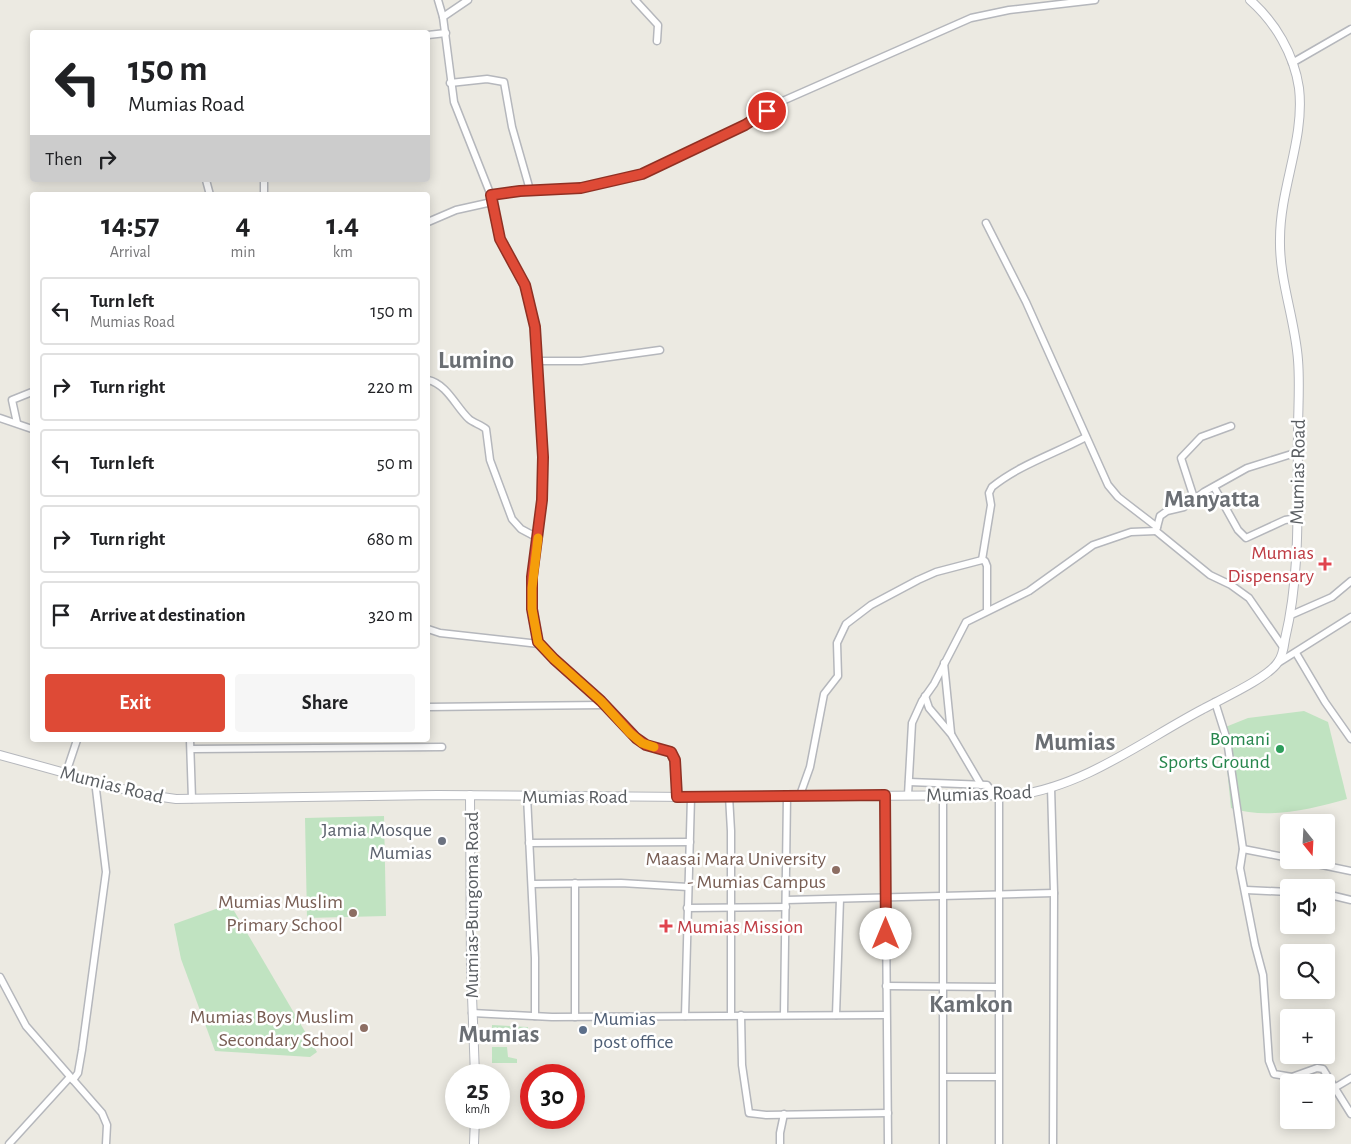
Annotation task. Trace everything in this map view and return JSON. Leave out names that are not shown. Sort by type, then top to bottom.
[{"type":"street","points":[[438,0],[446,33],[450,83],[458,115],[477,157],[492,198],[500,239],[530,298],[535,327],[543,457],[538,538],[532,577],[536,635],[539,644],[605,705],[639,741],[671,752],[675,760],[677,797]]},
{"type":"street","points":[[443,17],[468,0]]},
{"type":"street","points":[[636,0],[658,25],[657,41]]},
{"type":"street","points":[[430,221],[492,198],[530,190],[581,188],[642,174],[754,120],[778,104],[971,18],[1009,10],[1095,0]]},
{"type":"street","name":"Mumias Road","points":[[0,755],[141,794],[192,799],[470,795],[677,797],[800,795],[995,796],[1027,794],[1051,787],[1111,761],[1246,686],[1278,663],[1284,647],[1291,615],[1298,452],[1298,359],[1280,258],[1282,198],[1300,118],[1298,86],[1292,63],[1272,23],[1250,0]]},
{"type":"street","points":[[1292,63],[1351,30]]},
{"type":"street","points":[[430,35],[446,33]]},
{"type":"street","points":[[450,83],[487,79],[504,82],[512,127],[530,190]]},
{"type":"street","points":[[986,223],[1026,302],[1112,491],[1205,571],[1230,584],[1249,598],[1284,647]]},
{"type":"street","points":[[536,361],[581,361],[660,350]]},
{"type":"street","points":[[430,380],[454,399],[469,419],[486,429],[490,460],[512,519],[521,530],[538,538]]},
{"type":"street","points":[[17,423],[12,400],[30,393]]},
{"type":"street","points":[[0,418],[30,428]]},
{"type":"street","points":[[1194,498],[1181,458],[1201,437],[1231,426]]},
{"type":"street","points":[[982,560],[991,505],[989,493],[992,487],[1038,458],[1060,451],[1086,437]]},
{"type":"street","points":[[1156,529],[1160,516],[1167,511],[1184,506],[1194,498],[1261,462],[1298,452]]},
{"type":"street","points":[[1214,487],[1241,534],[1246,538],[1285,520],[1296,518]]},
{"type":"street","points":[[908,795],[912,723],[966,622],[1029,591],[1093,545],[1131,532],[1156,529]]},
{"type":"street","points":[[982,560],[985,561],[987,566],[987,610]]},
{"type":"street","points":[[800,795],[810,767],[824,694],[838,676],[837,642],[846,624],[871,605],[918,580],[936,572],[982,560]]},
{"type":"street","points":[[1291,615],[1332,597],[1351,581]]},
{"type":"street","points":[[1278,663],[1351,617]]},
{"type":"street","points":[[430,630],[539,644]]},
{"type":"street","points":[[1296,653],[1325,702],[1351,739]]},
{"type":"street","points":[[944,662],[951,734]]},
{"type":"street","points":[[925,696],[929,708],[951,734],[981,784]]},
{"type":"street","points":[[1215,702],[1227,740],[1243,849],[1240,868],[1246,890],[1255,945],[1263,975],[1269,1062],[1274,1074],[1292,1077],[1317,1068],[1326,1072],[1351,1114]]},
{"type":"street","points":[[430,706],[605,705]]},
{"type":"street","points":[[66,773],[76,742]]},
{"type":"street","points":[[190,742],[192,799]]},
{"type":"street","points":[[192,749],[442,747]]},
{"type":"street","points":[[9,1144],[78,1072],[106,872],[95,781]]},
{"type":"street","points":[[910,782],[981,784],[989,786],[995,796],[999,895],[998,1077],[1000,1144]]},
{"type":"street","points":[[1051,787],[1054,893],[1053,1144]]},
{"type":"street","name":"Mumias-Bungoma Road","points":[[470,795],[472,1013],[474,1064]]},
{"type":"street","points":[[885,795],[888,1144]]},
{"type":"street","points":[[527,796],[532,884],[535,1016]]},
{"type":"street","points":[[729,796],[731,1015]]},
{"type":"street","points":[[784,1014],[787,796]]},
{"type":"street","points":[[943,796],[943,1144]]},
{"type":"street","points":[[686,1016],[691,797]]},
{"type":"street","points":[[529,843],[690,842]]},
{"type":"street","points":[[1243,849],[1280,856]]},
{"type":"street","points":[[1335,868],[1351,871]]},
{"type":"street","points":[[575,883],[575,1017]]},
{"type":"street","points":[[532,884],[629,883],[688,887]]},
{"type":"street","points":[[1246,890],[1280,892]]},
{"type":"street","points":[[687,908],[731,907],[840,899],[1054,893]]},
{"type":"street","points":[[1335,896],[1351,900]]},
{"type":"street","points":[[836,1015],[840,899]]},
{"type":"street","points":[[0,977],[26,1026],[102,1113],[107,1125],[106,1144]]},
{"type":"street","points":[[886,986],[998,987]]},
{"type":"street","points":[[472,1013],[575,1017],[784,1014],[886,1015]]},
{"type":"street","points":[[741,1015],[742,1065],[748,1111],[760,1115],[888,1113]]},
{"type":"street","points":[[944,1077],[998,1077]]},
{"type":"street","points":[[1336,1087],[1351,1078]]},
{"type":"street","points":[[780,1144],[784,1114]]},
{"type":"street","points":[[474,1144],[475,1129]]},
{"type":"green space","name":"Bomani Sports Ground","points":[[1304,711],[1328,722],[1347,799],[1289,812],[1260,813],[1231,808],[1223,728],[1248,718]]},
{"type":"green space","points":[[384,816],[386,916],[307,918],[305,818]]},
{"type":"green space","points":[[230,904],[317,1052],[310,1057],[215,1051],[181,959],[174,924]]},
{"type":"green space","points":[[492,1025],[528,1027],[528,1029],[514,1030],[508,1033],[507,1040],[492,1041]]},
{"type":"green space","points":[[492,1047],[507,1047],[508,1057],[517,1059],[517,1063],[492,1063]]},
{"type":"slow traffic","points":[[538,538],[532,577],[532,609],[538,642],[601,701],[630,733],[642,743],[654,747]]},
{"type":"place","name":"Mumias Dispensary","points":[[1325,564]]},
{"type":"place","name":"Bomani Sports Ground","points":[[1280,749]]},
{"type":"place","name":"Jamia Mosque Mumias","points":[[442,841]]},
{"type":"place","name":"Maasai Mara University - Mumias Campus","points":[[836,870]]},
{"type":"place","name":"Mumias Muslim Primary School","points":[[353,913]]},
{"type":"place","name":"Mumias Mission","points":[[666,926]]},
{"type":"place","name":"Mumias Boys Muslim Secondary School","points":[[364,1028]]},
{"type":"place","name":"Mumias post office","points":[[583,1030]]},
{"type":"district","name":"Lumino","points":[[476,359]]},
{"type":"district","name":"Manyatta","points":[[1212,498]]},
{"type":"district","name":"Mumias","points":[[1075,741]]},
{"type":"district","name":"Kamkon","points":[[971,1003]]},
{"type":"district","name":"Mumias","points":[[499,1033]]},
{"type":"route","points":[[767,111],[759,118],[642,174],[581,188],[520,191],[491,195],[500,239],[505,252],[525,285],[530,298],[535,327],[543,457],[542,500],[532,577],[532,609],[538,642],[549,655],[601,701],[630,733],[642,743],[665,748],[671,752],[675,760],[677,797],[885,795],[886,934]]}]
